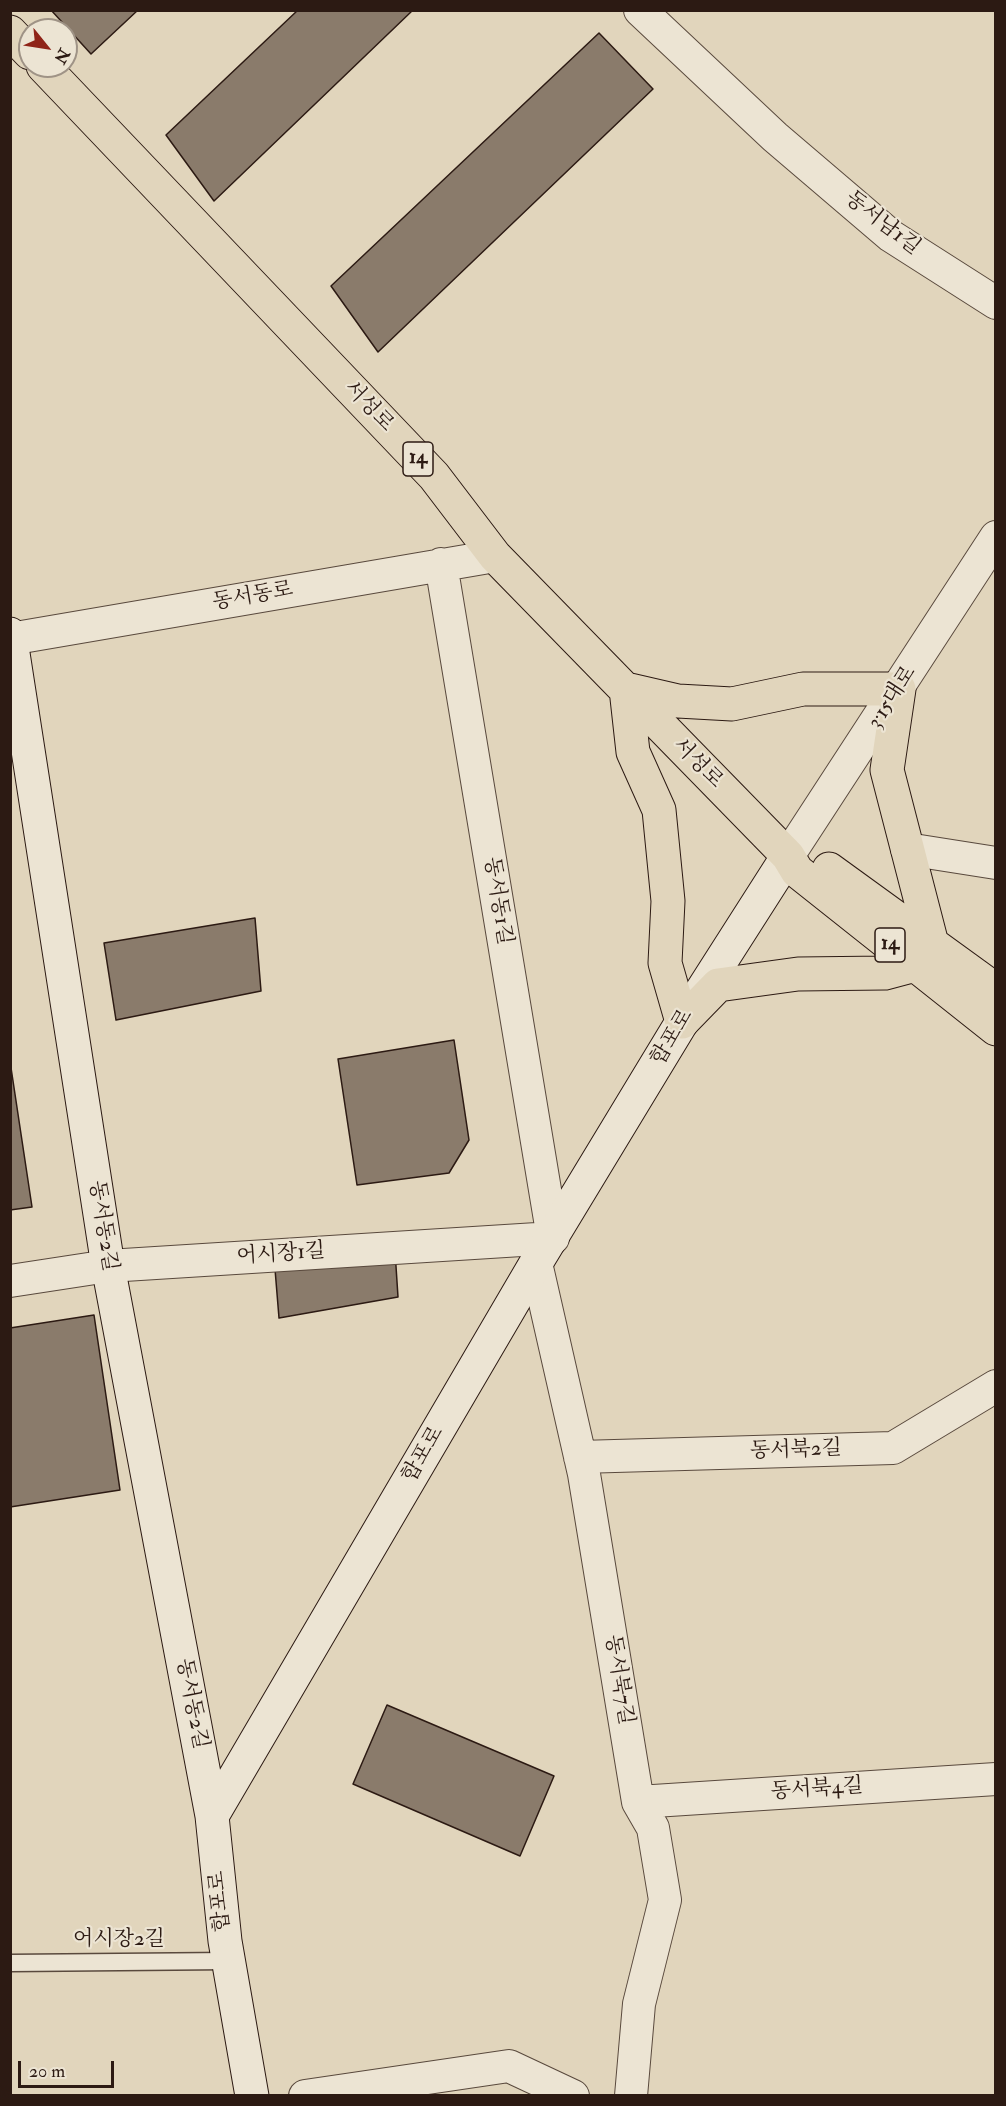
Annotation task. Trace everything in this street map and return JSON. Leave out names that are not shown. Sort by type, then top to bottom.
[{"type":"main road","name":"서성로","points":[[54,78],[434,476],[495,556],[788,856]]},
{"type":"main road","name":"동서동2길","points":[[10,634],[108,1266],[212,1816]]},
{"type":"main road","points":[[626,689],[678,701],[732,704],[803,689],[899,689],[887,770],[907,849],[923,954],[885,973],[798,974],[718,985],[682,1022],[665,963],[668,901],[659,810],[633,752],[626,689]]},
{"type":"main road","name":"합포로","points":[[252,2096],[229,1962],[212,1816],[544,1250],[682,1022],[788,856]]},
{"type":"main road","name":"14","points":[[788,856],[797,870],[923,954],[996,990]]},
{"type":"main road","name":"14","points":[[923,954],[996,1029]]},
{"type":"street","name":"동서남1길","points":[[640,10],[775,137],[891,236],[996,303]]},
{"type":"street","name":"3·15대로","points":[[788,856],[996,537]]},
{"type":"street","name":"동서동로","points":[[11,639],[495,556]]},
{"type":"street","name":"동서동1길","points":[[441,564],[544,1250]]},
{"type":"street","points":[[907,849],[996,863]]},
{"type":"street","name":"어시장1길","points":[[10,1281],[108,1266],[544,1250]]},
{"type":"street","name":"동서북7길","points":[[544,1250],[638,1802],[653,1828],[665,1900],[639,2004],[631,2096]]},
{"type":"street","name":"동서북2길","points":[[580,1457],[893,1448],[996,1386]]},
{"type":"street","name":"동서북4길","points":[[638,1802],[996,1779]]},
{"type":"street","points":[[305,2096],[509,2066],[573,2096]]},
{"type":"lane","name":"어시장2길","points":[[10,1963],[229,1962]]},
{"type":"building","points":[[51,10],[138,10],[91,54],[78,40],[78,18],[58,18]]},
{"type":"building","points":[[298,10],[413,10],[214,201],[166,135]]},
{"type":"building","points":[[599,33],[653,89],[378,352],[331,286]]},
{"type":"building","points":[[255,918],[261,991],[116,1020],[104,943]]},
{"type":"building","points":[[454,1040],[469,1140],[449,1173],[357,1185],[338,1059]]},
{"type":"building","points":[[10,1061],[32,1207],[10,1210]]},
{"type":"building","points":[[395,1251],[398,1297],[279,1318],[275,1269]]},
{"type":"building","points":[[94,1315],[120,1490],[10,1507],[10,1328]]},
{"type":"building","points":[[387,1705],[554,1776],[520,1856],[353,1784]]}]
